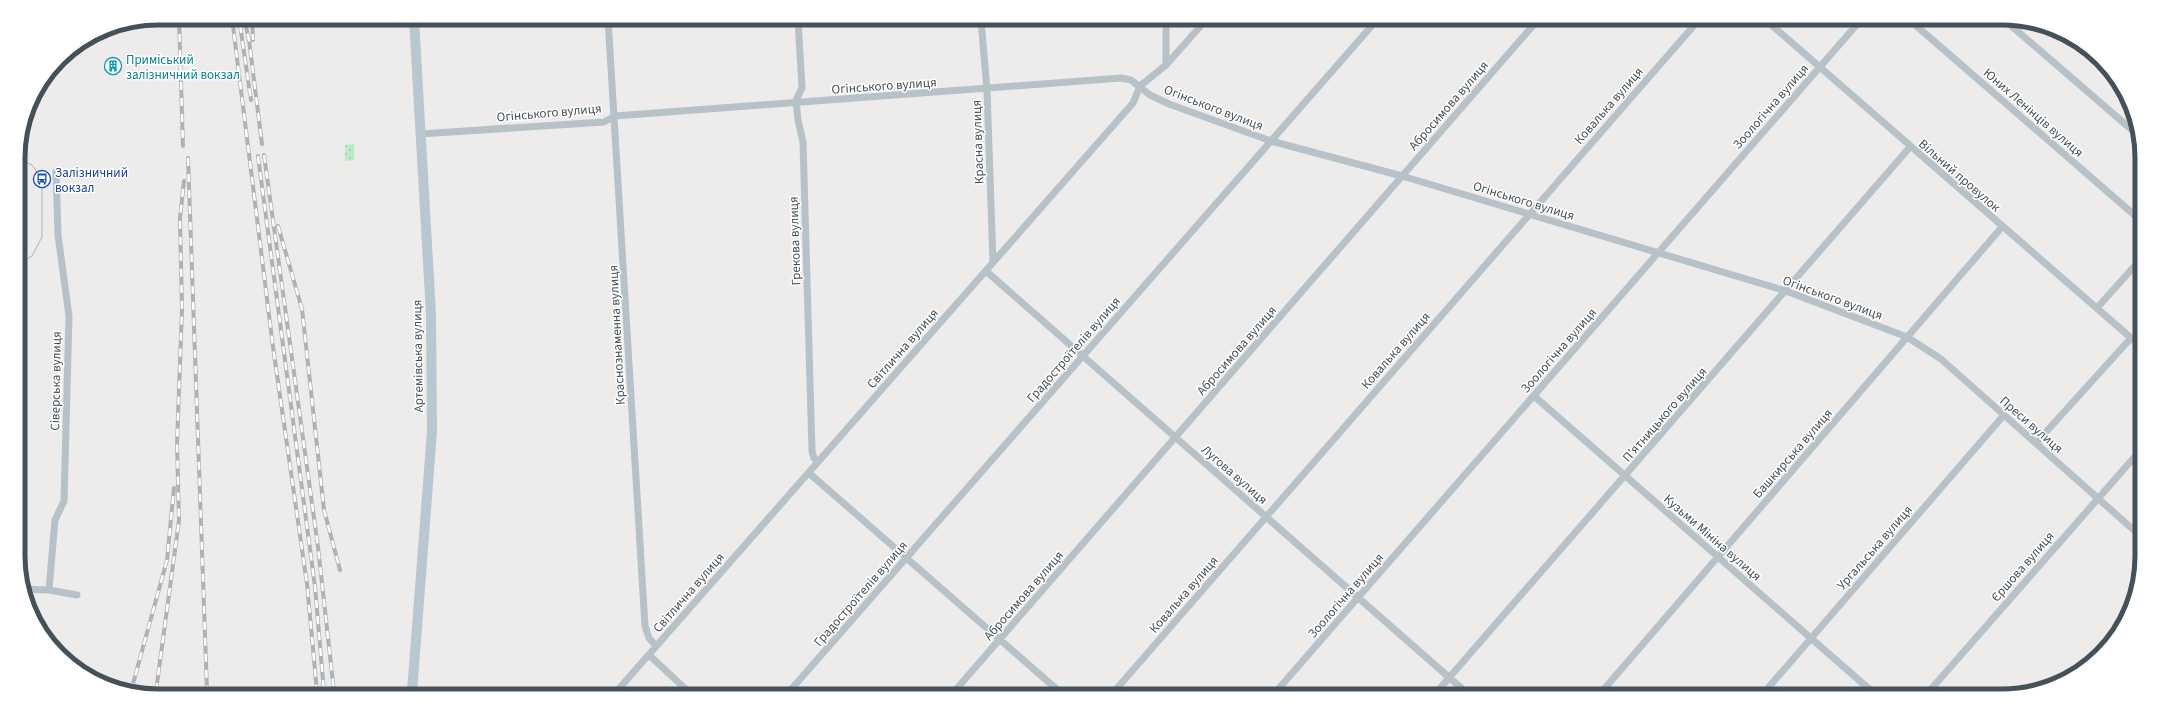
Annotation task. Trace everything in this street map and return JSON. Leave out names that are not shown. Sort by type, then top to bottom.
[{"type":"main road","name":"Артемівська вулиця","points":[[412,689],[432,431],[431,314],[414,25]]},
{"type":"street","name":"Краснознаменна вулиця","points":[[608,25],[644,626],[649,638],[656,646]]},
{"type":"street","name":"Грекова вулиця","points":[[798,25],[802,88],[796,100],[796,104],[803,142],[812,451],[814,458],[818,462]]},
{"type":"street","name":"Красна вулиця","points":[[982,25],[987,90],[993,262]]},
{"type":"street","points":[[1166,25],[1166,65]]},
{"type":"street","name":"Світлична вулиця","points":[[619,689],[1133,103],[1140,86],[1166,65],[1201,25]]},
{"type":"street","name":"Градостроїтелiв вулиця","points":[[791,689],[1372,25]]},
{"type":"street","name":"Абросимова вулиця","points":[[957,689],[1533,25]]},
{"type":"street","name":"Ковалька вулиця","points":[[1116,689],[1694,25]]},
{"type":"street","name":"Вільний провулок","points":[[1771,25],[2135,341]]},
{"type":"street","name":"Зоологічна вулиця","points":[[1278,689],[1856,25]]},
{"type":"street","name":"Юних Ленінців вулиця","points":[[1916,25],[2135,216]]},
{"type":"street","points":[[2011,25],[2131,129]]},
{"type":"street","name":"Огінського вулиця","points":[[420,134],[604,122],[615,116],[987,90],[1121,78],[1140,86],[1150,95],[1169,104],[1271,141],[1402,176],[1786,291],[1907,337]]},
{"type":"street","name":"П’ятницького вулиця","points":[[1439,689],[1626,476],[1910,147]]},
{"type":"street","name":"Сіверська вулиця","points":[[49,590],[56,520],[64,501],[69,316],[58,235],[56,172]]},
{"type":"street","name":"Башкирська вулиця","points":[[1604,689],[2002,226]]},
{"type":"street","points":[[2097,308],[2135,265]]},
{"type":"street","name":"Лугова вулиця","points":[[986,271],[1462,689]]},
{"type":"street","name":"Преси вулиця","points":[[1907,337],[1941,359],[2135,530]]},
{"type":"street","points":[[2036,443],[2131,338]]},
{"type":"street","name":"Кузьми Мініна вулиця","points":[[1534,396],[1869,689]]},
{"type":"street","name":"Ургальська вулиця","points":[[1767,689],[2004,415]]},
{"type":"street","name":"Єршова вулиця","points":[[1931,689],[2135,456]]},
{"type":"street","points":[[809,473],[1056,689]]},
{"type":"street","points":[[30,589],[49,590],[77,595]]},
{"type":"street","points":[[648,656],[686,689]]},
{"type":"green space","points":[[354,144],[354,160],[345,161],[345,145]]},
{"type":"tram line","points":[[25,162],[32,165],[42,179],[42,237],[32,256],[25,260]]},
{"type":"railway","points":[[179,25],[183,146]]},
{"type":"railway","points":[[233,25],[273,347],[307,584],[317,689]]},
{"type":"railway","points":[[240,25],[251,100]]},
{"type":"railway","points":[[246,25],[249,40],[262,144]]},
{"type":"railway","points":[[252,25],[253,40]]},
{"type":"railway","points":[[264,155],[318,547],[334,689]]},
{"type":"railway","points":[[258,156],[315,587],[324,689]]},
{"type":"railway","points":[[188,158],[207,689]]},
{"type":"railway","points":[[156,689],[179,520],[177,444],[182,309],[180,218],[184,181]]},
{"type":"railway","points":[[278,226],[302,309],[324,510],[340,570]]},
{"type":"railway","points":[[132,686],[167,560],[174,488]]},
{"type":"place","name":"Приміський залізничний вокзал","points":[[113,66]]},
{"type":"place","name":"Залізничний вокзал","points":[[42,179]]}]
